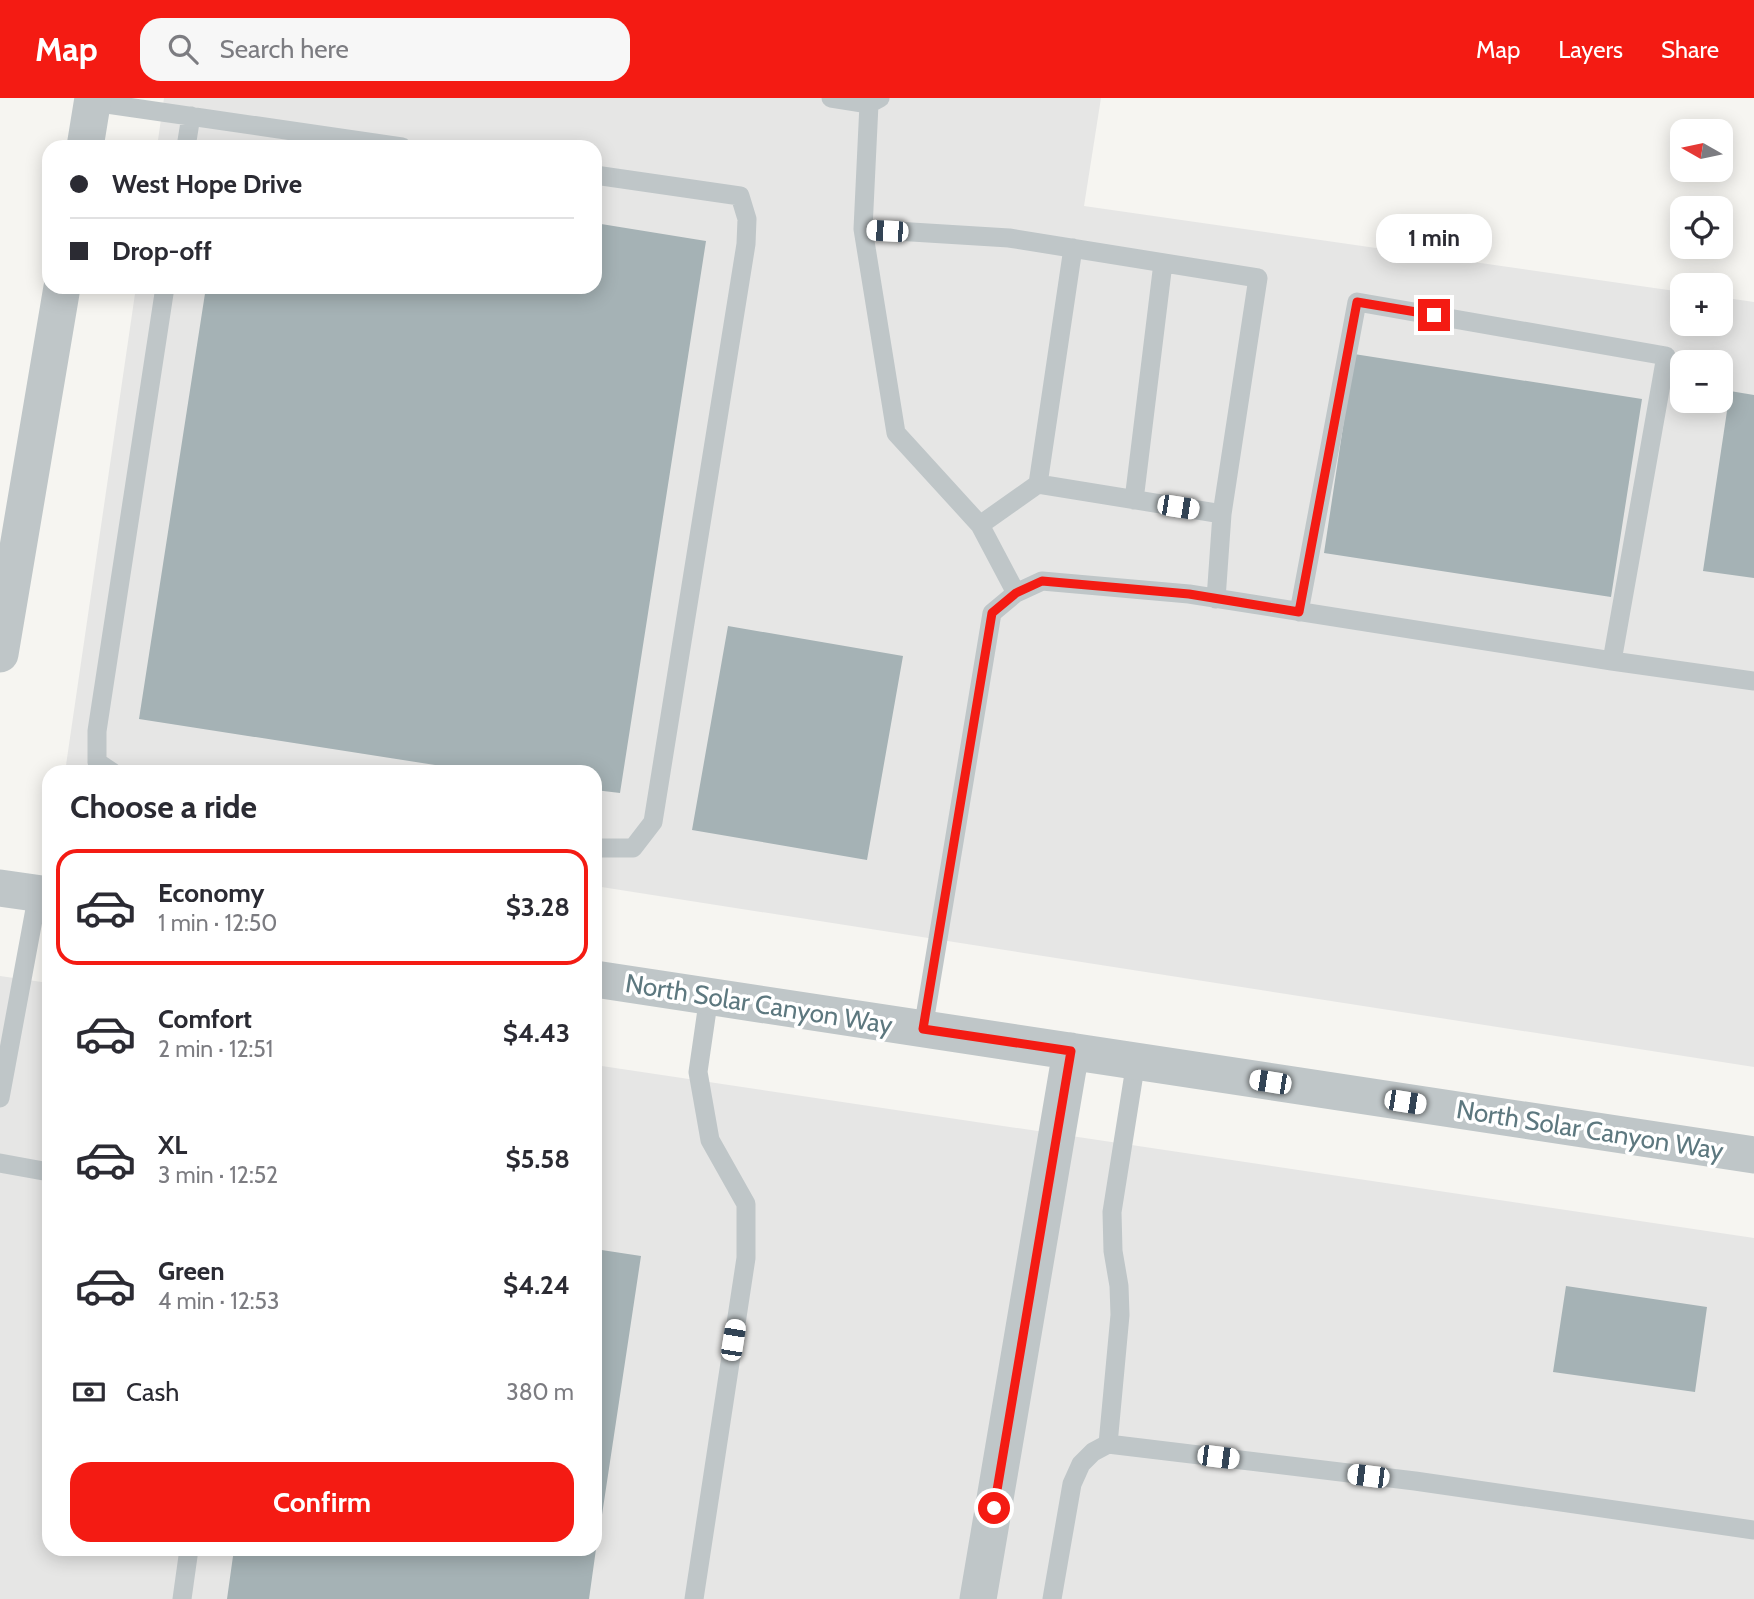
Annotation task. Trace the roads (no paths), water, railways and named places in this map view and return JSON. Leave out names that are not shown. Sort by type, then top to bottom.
[{"type":"street","points":[[86,140],[93,100]]},
{"type":"street","points":[[0,654],[61,294]]},
{"type":"street","points":[[0,888],[42,894]]},
{"type":"street","name":"North Solar Canyon Way","points":[[602,980],[1754,1155]]},
{"type":"street","points":[[978,1599],[1071,1051]]},
{"type":"lane","points":[[831,98],[875,101],[863,229],[896,433],[980,525],[1016,593]]},
{"type":"lane","points":[[93,100],[354,140]]},
{"type":"lane","points":[[187,140],[191,116]]},
{"type":"lane","points":[[602,176],[740,196],[747,219],[746,244],[653,822],[633,848],[602,848]]},
{"type":"lane","points":[[863,229],[1009,238],[1258,278],[1222,514],[1216,598]]},
{"type":"lane","points":[[1038,484],[1073,248]]},
{"type":"lane","points":[[1134,500],[1163,263]]},
{"type":"lane","points":[[102,765],[97,762],[97,731],[164,294]]},
{"type":"lane","points":[[1299,612],[1357,302],[1666,356],[1612,661]]},
{"type":"lane","points":[[980,525],[1038,484],[1222,514]]},
{"type":"lane","points":[[923,1029],[992,613],[1016,593],[1042,581],[1189,594],[1754,681]]},
{"type":"lane","points":[[0,1098],[42,899]]},
{"type":"lane","points":[[694,1599],[746,1258],[746,1204],[710,1140],[698,1072],[709,996]]},
{"type":"lane","points":[[1108,1444],[1120,1315],[1112,1212],[1136,1061]]},
{"type":"lane","points":[[0,1163],[42,1171]]},
{"type":"lane","points":[[1052,1599],[1072,1484],[1081,1464],[1093,1451],[1108,1444],[1415,1481],[1754,1530]]},
{"type":"lane","points":[[183,1599],[188,1556]]}]
